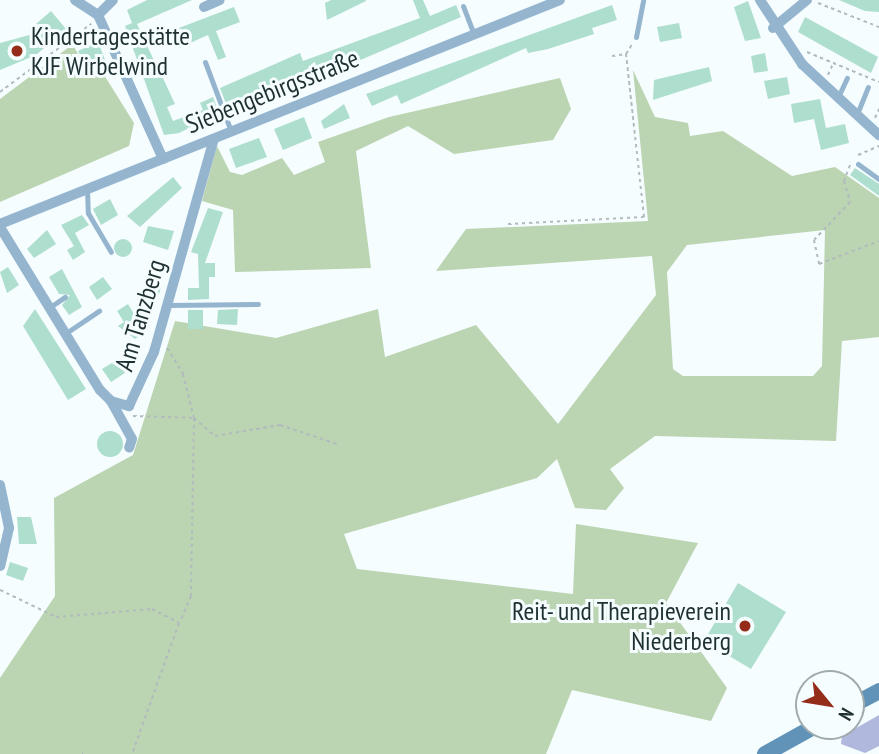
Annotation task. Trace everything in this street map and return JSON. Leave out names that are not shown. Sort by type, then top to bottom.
[{"type":"street","points":[[75,0],[98,15],[163,159]]},
{"type":"street","points":[[98,15],[113,0]]},
{"type":"street","points":[[204,7],[220,0]]},
{"type":"street","name":"Siebengebirgsstraße","points":[[0,226],[560,0]]},
{"type":"street","points":[[760,0],[774,28],[802,64],[879,135]]},
{"type":"street","points":[[774,28],[809,0]]},
{"type":"street","name":"Am Tanzberg","points":[[0,226],[111,401],[129,405],[159,335],[214,139]]},
{"type":"street","points":[[111,401],[132,439],[130,448]]},
{"type":"street","points":[[0,485],[9,528],[0,566]]},
{"type":"street","points":[[765,754],[795,737]]},
{"type":"lane","points":[[636,37],[643,0]]},
{"type":"lane","points":[[463,6],[474,35]]},
{"type":"lane","points":[[205,62],[232,132]]},
{"type":"lane","points":[[838,97],[847,78]]},
{"type":"lane","points":[[857,114],[868,87]]},
{"type":"lane","points":[[858,164],[879,179]]},
{"type":"lane","points":[[87,189],[88,213],[111,252]]},
{"type":"lane","points":[[50,307],[65,298]]},
{"type":"lane","points":[[168,305],[258,304]]},
{"type":"lane","points":[[66,333],[99,311]]},
{"type":"path","points":[[809,0],[879,27]]},
{"type":"path","points":[[0,92],[98,15]]},
{"type":"path","points":[[508,224],[644,217],[626,54],[636,37]]},
{"type":"path","points":[[802,64],[809,48],[879,82]]},
{"type":"path","points":[[612,56],[626,54]]},
{"type":"path","points":[[879,146],[861,151],[844,181],[850,202],[814,240],[819,264],[879,241]]},
{"type":"path","points":[[132,754],[191,596],[194,418],[183,374],[159,335]]},
{"type":"path","points":[[129,405],[134,419],[194,418],[215,436],[279,425],[340,444]]},
{"type":"path","points":[[0,590],[56,617],[152,609],[179,623]]},
{"type":"green space","points":[[73,44],[88,75],[101,70],[134,123],[129,146],[0,202],[0,99]]},
{"type":"green space","points":[[633,70],[655,117],[688,123],[690,136],[723,131],[792,176],[835,167],[879,198],[879,337],[842,341],[836,441],[655,436],[610,469],[624,488],[606,510],[575,508],[557,459],[537,478],[344,534],[357,569],[573,594],[576,524],[698,543],[666,603],[727,688],[711,721],[572,690],[546,754],[0,754],[0,678],[55,596],[54,498],[133,455],[175,321],[276,338],[378,309],[385,357],[476,325],[558,424],[656,295],[652,256],[436,271],[466,229],[648,221]],"holes":[[[825,230],[822,366],[813,376],[683,376],[673,369],[667,272],[687,245]]]},
{"type":"green space","points":[[560,78],[571,109],[553,140],[454,154],[408,126],[356,151],[371,268],[235,272],[233,210],[202,201],[217,146],[230,172],[242,175],[282,158],[294,175],[325,162],[318,142],[389,117]]},
{"type":"water","points":[[879,715],[879,746],[865,753],[841,744],[842,740],[865,740],[865,723]]},
{"type":"building","points":[[147,0],[192,0],[137,24],[157,67],[163,64],[167,74],[162,76],[175,104],[167,107],[173,121],[203,110],[200,103],[213,97],[219,113],[179,133],[164,135],[125,26],[132,23],[127,10]]},
{"type":"building","points":[[331,0],[366,1],[327,20],[325,3]]},
{"type":"building","points":[[413,0],[423,0],[430,16],[456,5],[461,17],[344,67],[240,98],[242,103],[228,109],[220,88],[300,53],[303,61],[420,18]]},
{"type":"building","points":[[839,0],[879,0],[879,12],[865,11]]},
{"type":"building","points":[[748,1],[761,38],[745,41],[734,7]]},
{"type":"building","points":[[612,5],[617,20],[592,28],[594,34],[548,49],[528,53],[526,48],[401,104],[397,95],[372,106],[366,94]]},
{"type":"building","points":[[234,7],[240,22],[216,31],[226,57],[218,60],[208,35],[179,48],[171,31]]},
{"type":"building","points":[[51,11],[66,29],[36,55],[0,70],[0,43],[33,34],[29,30]]},
{"type":"building","points":[[805,17],[878,57],[871,73],[798,32]]},
{"type":"building","points":[[679,23],[682,38],[660,42],[657,27]]},
{"type":"building","points":[[98,42],[108,67],[88,75],[78,51]]},
{"type":"building","points":[[765,53],[768,71],[754,73],[751,56]]},
{"type":"building","points":[[709,67],[712,81],[653,100],[654,80]]},
{"type":"building","points":[[787,77],[790,94],[768,99],[764,81]]},
{"type":"building","points":[[820,99],[826,128],[845,124],[849,143],[821,150],[814,119],[794,123],[791,104]]},
{"type":"building","points":[[344,104],[350,118],[324,129],[321,121]]},
{"type":"building","points":[[304,117],[312,138],[283,150],[274,129]]},
{"type":"building","points":[[259,138],[267,157],[236,168],[229,149]]},
{"type":"building","points":[[855,168],[879,184],[879,196],[850,175]]},
{"type":"building","points":[[173,177],[182,188],[140,227],[127,216]]},
{"type":"building","points":[[110,199],[118,215],[101,225],[93,209]]},
{"type":"building","points":[[208,208],[223,212],[205,263],[215,263],[215,277],[209,277],[209,299],[188,300],[188,288],[199,288],[198,254],[191,252]]},
{"type":"building","points":[[82,215],[89,225],[75,233],[85,252],[73,260],[67,250],[74,246],[61,225]]},
{"type":"building","points":[[148,226],[174,231],[168,250],[143,242]]},
{"type":"building","points":[[47,230],[56,244],[34,258],[27,249]]},
{"type":"building","points":[[119,239],[127,239],[132,248],[130,255],[119,257],[114,252],[114,244]]},
{"type":"building","points":[[8,267],[19,285],[7,293],[0,272]]},
{"type":"building","points":[[62,269],[82,307],[69,315],[62,305],[70,295],[59,294],[49,277]]},
{"type":"building","points":[[103,277],[112,289],[97,300],[89,287]]},
{"type":"building","points":[[146,279],[162,284],[154,310],[145,307],[149,295],[142,293]]},
{"type":"building","points":[[128,304],[145,332],[135,339],[118,326],[124,322],[117,311]]},
{"type":"building","points":[[35,309],[86,389],[68,400],[23,326]]},
{"type":"building","points":[[238,309],[237,325],[217,324],[218,310]]},
{"type":"building","points":[[188,310],[203,310],[203,329],[188,329]]},
{"type":"building","points":[[117,360],[125,373],[111,382],[102,369]]},
{"type":"building","points":[[110,431],[119,435],[123,444],[119,453],[110,457],[101,453],[97,444],[101,435]]},
{"type":"building","points":[[17,517],[31,517],[37,544],[19,544]]},
{"type":"building","points":[[10,562],[28,568],[23,581],[6,575]]},
{"type":"building","name":"Reit- und Therapieverein Niederberg","points":[[738,583],[786,612],[751,669],[704,641]]},
{"type":"place","name":"Kindertagesstätte KJF Wirbelwind","points":[[17,51]]},
{"type":"place","name":"Reit- und Therapieverein Niederberg","points":[[745,626]]}]
